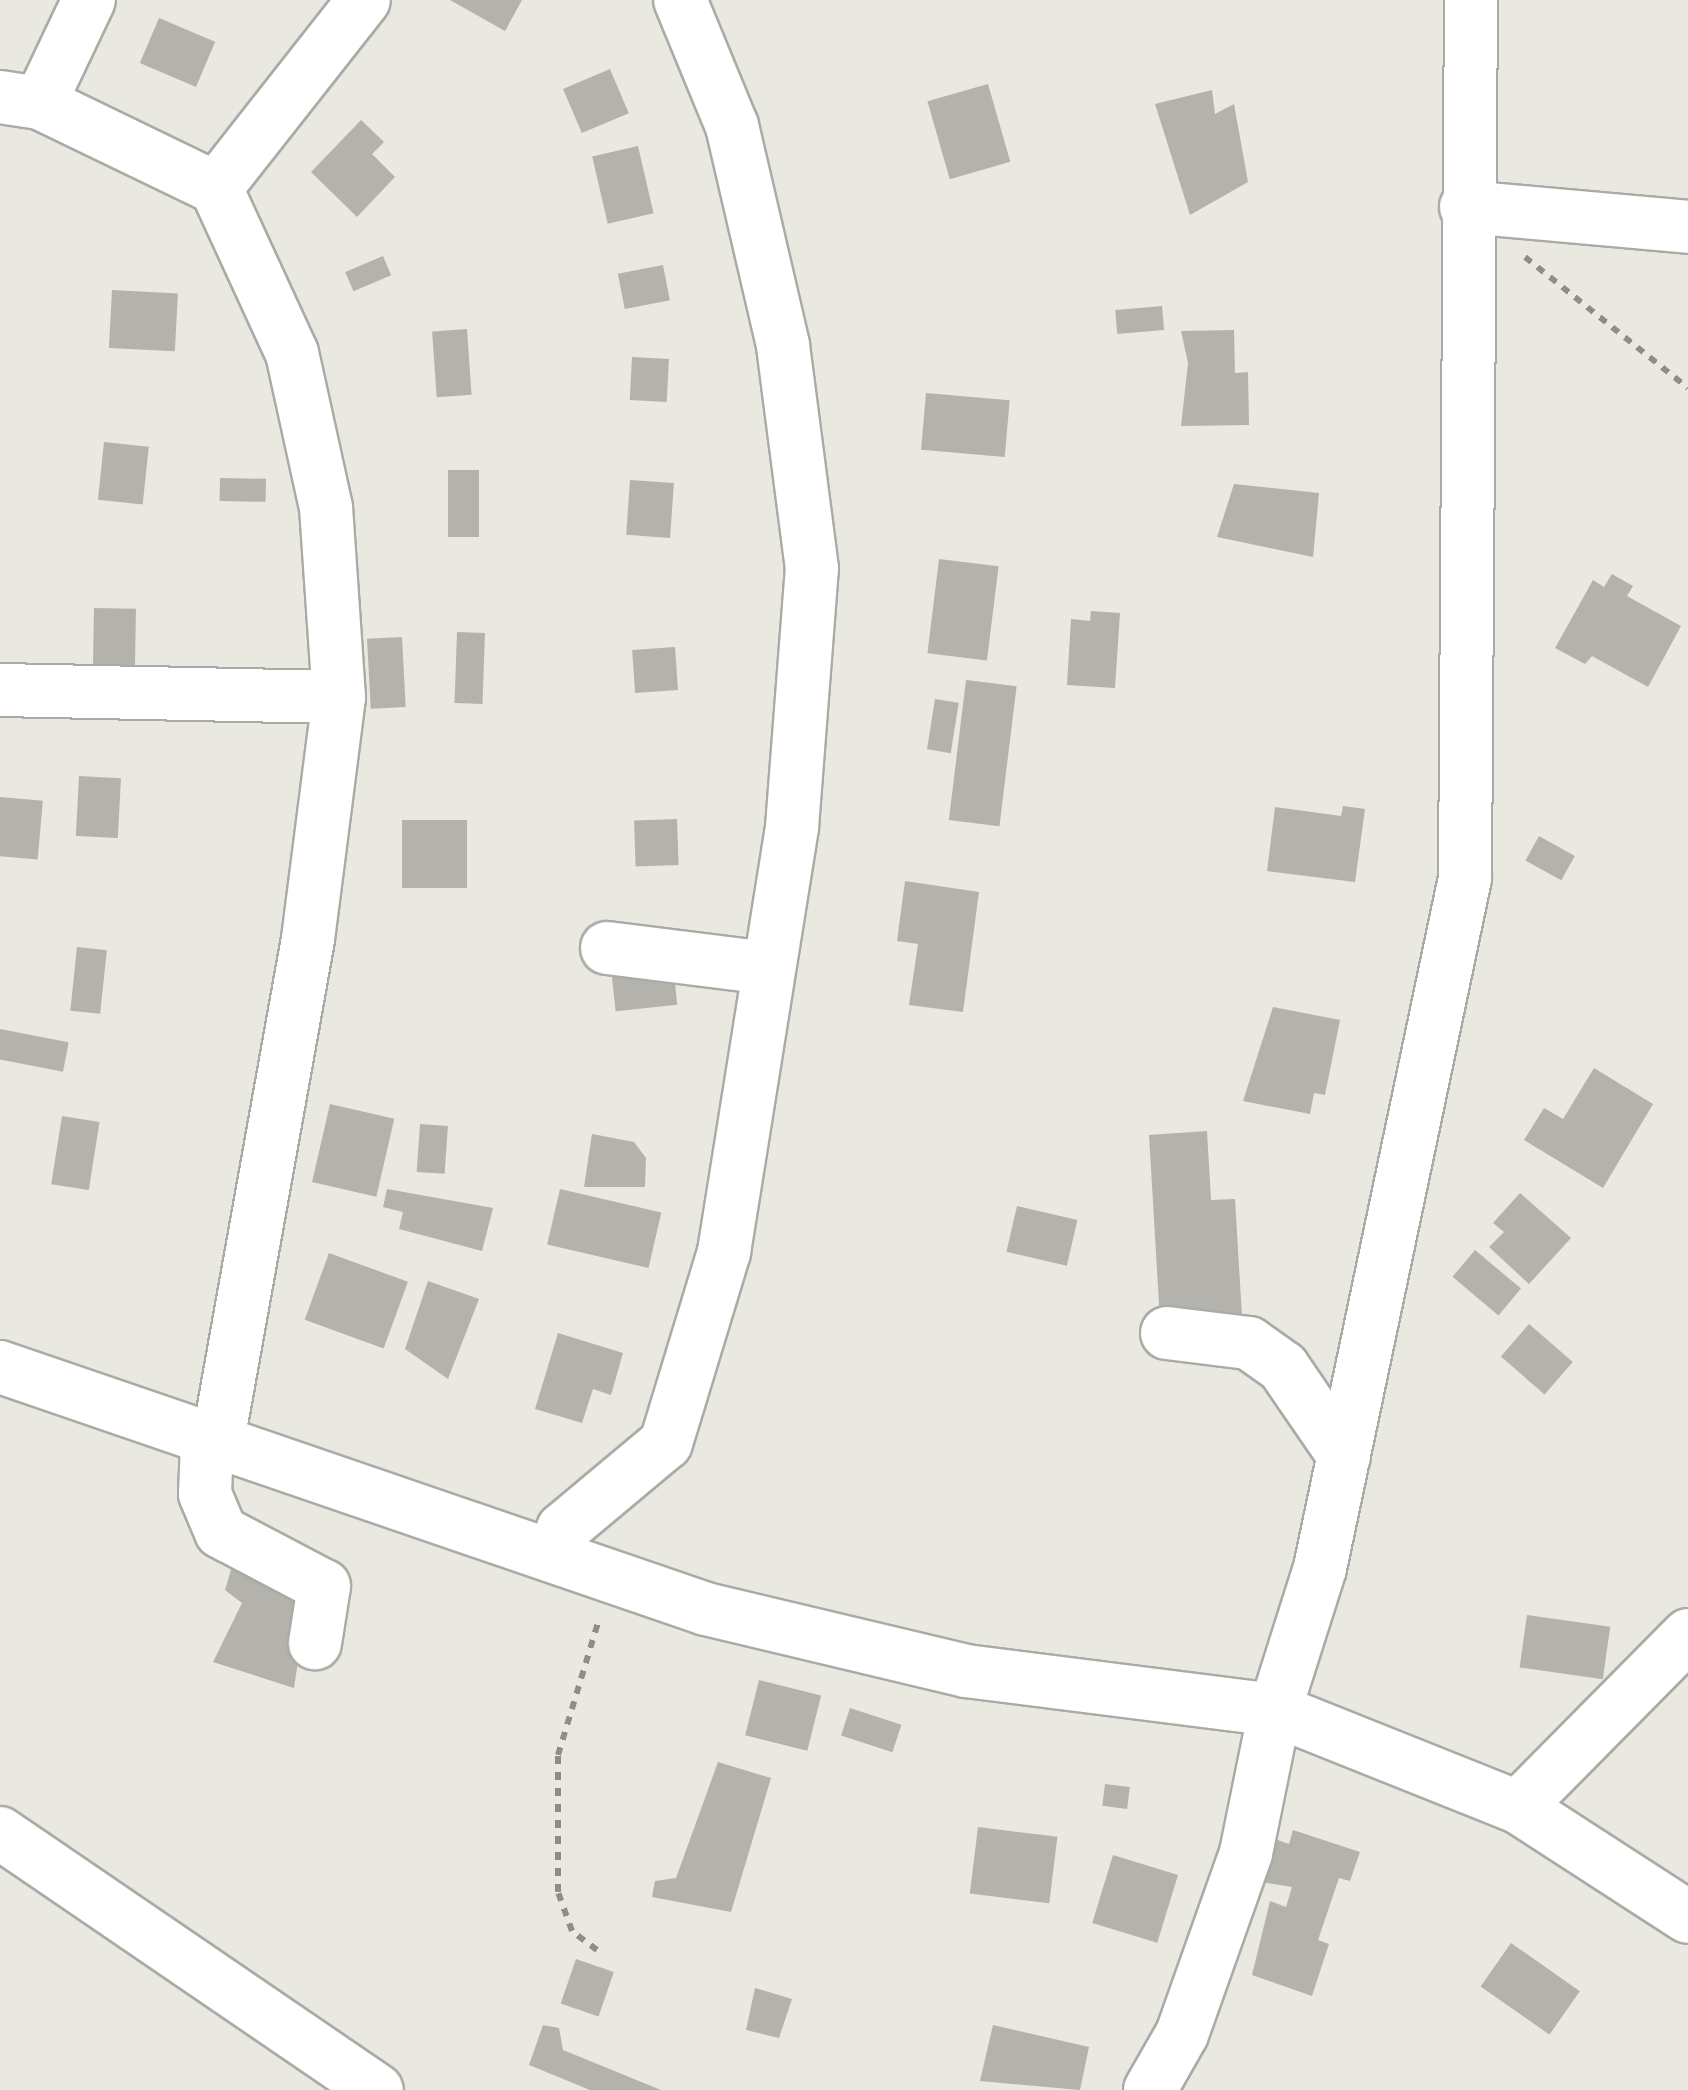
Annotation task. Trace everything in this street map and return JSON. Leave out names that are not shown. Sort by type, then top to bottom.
[{"type":"street","points":[[90,0],[20,100],[216,188],[292,353],[326,508],[339,697],[308,939],[205,1494],[221,1532],[324,1586],[315,1643]]},
{"type":"street","points":[[216,188],[364,0]]},
{"type":"street","points":[[555,1553],[563,1529],[666,1444],[724,1252],[792,826],[812,569],[784,345],[732,126],[680,0]]},
{"type":"street","points":[[1150,2090],[1182,2034],[1246,1853],[1275,1710],[1344,1456],[1465,878],[1476,208],[1471,0]]},
{"type":"street","points":[[1476,208],[1688,227]]},
{"type":"street","points":[[0,690],[339,697]]},
{"type":"street","points":[[608,948],[768,968]]},
{"type":"street","points":[[1167,1333],[1249,1343],[1272,1359],[1344,1456]]},
{"type":"street","points":[[0,1367],[212,1444],[555,1553],[706,1609],[966,1670],[1275,1710],[1518,1807],[1688,1917]]},
{"type":"street","points":[[1518,1807],[1688,1635]]},
{"type":"street","points":[[0,1834],[377,2090]]},
{"type":"path","points":[[1476,208],[1538,272],[1688,388]]},
{"type":"path","points":[[597,1950],[572,1931],[558,1892],[558,1755],[613,1574]]},
{"type":"building","points":[[450,0],[522,0],[505,31]]},
{"type":"building","points":[[159,18],[215,42],[196,87],[140,63]]},
{"type":"building","points":[[610,69],[629,113],[582,133],[563,89]]},
{"type":"building","points":[[988,84],[1010,162],[950,179],[927,101]]},
{"type":"building","points":[[1212,90],[1215,114],[1234,104],[1248,182],[1190,215],[1155,104]]},
{"type":"building","points":[[361,120],[384,142],[372,154],[395,177],[357,217],[311,172]]},
{"type":"building","points":[[638,146],[654,213],[608,224],[592,157]]},
{"type":"building","points":[[383,256],[391,275],[353,291],[345,272]]},
{"type":"building","points":[[663,265],[670,300],[625,309],[618,274]]},
{"type":"building","points":[[112,290],[178,293],[175,351],[109,348]]},
{"type":"building","points":[[1162,306],[1164,330],[1117,334],[1115,310]]},
{"type":"building","points":[[467,329],[472,395],[437,397],[432,331]]},
{"type":"building","points":[[1234,330],[1235,373],[1248,372],[1249,425],[1181,426],[1188,363],[1181,331]]},
{"type":"building","points":[[632,357],[669,359],[667,402],[630,400]]},
{"type":"building","points":[[926,393],[1010,400],[1005,457],[921,450]]},
{"type":"building","points":[[104,442],[149,447],[143,504],[98,500]]},
{"type":"building","points":[[448,470],[479,470],[479,537],[448,537]]},
{"type":"building","points":[[220,478],[266,479],[266,502],[220,501]]},
{"type":"building","points":[[630,480],[674,483],[670,538],[626,535]]},
{"type":"building","points":[[1234,484],[1319,493],[1313,557],[1217,537]]},
{"type":"building","points":[[939,559],[999,566],[987,661],[927,653]]},
{"type":"building","points":[[1612,574],[1633,586],[1627,596],[1681,626],[1648,687],[1592,656],[1585,664],[1555,648],[1593,580],[1604,587]]},
{"type":"building","points":[[94,608],[136,609],[135,668],[93,667]]},
{"type":"building","points":[[1091,611],[1120,613],[1115,688],[1067,685],[1071,619],[1090,621]]},
{"type":"building","points":[[457,632],[485,633],[483,704],[455,703]]},
{"type":"building","points":[[402,637],[406,707],[371,709],[367,639]]},
{"type":"building","points":[[675,647],[678,690],[635,693],[632,650]]},
{"type":"building","points":[[966,680],[1017,686],[999,826],[949,820]]},
{"type":"building","points":[[935,699],[959,703],[951,753],[927,749]]},
{"type":"building","points":[[79,776],[121,778],[118,838],[76,836]]},
{"type":"building","points":[[0,797],[43,801],[38,860],[0,856]]},
{"type":"building","points":[[1343,806],[1365,809],[1355,882],[1267,871],[1275,807],[1341,816]]},
{"type":"building","points":[[677,819],[679,865],[636,866],[634,821]]},
{"type":"building","points":[[402,820],[467,820],[467,888],[402,888]]},
{"type":"building","points":[[1539,836],[1575,856],[1561,880],[1525,860]]},
{"type":"building","points":[[905,881],[979,892],[963,1012],[909,1005],[918,944],[897,941]]},
{"type":"building","points":[[77,947],[107,950],[100,1014],[70,1011]]},
{"type":"building","points":[[673,964],[677,1005],[616,1011],[611,970]]},
{"type":"building","points":[[1273,1007],[1340,1020],[1325,1095],[1314,1093],[1310,1114],[1243,1101]]},
{"type":"building","points":[[0,1029],[69,1042],[63,1072],[0,1060]]},
{"type":"building","points":[[1594,1068],[1653,1104],[1603,1188],[1524,1140],[1544,1108],[1563,1119]]},
{"type":"building","points":[[330,1104],[394,1119],[376,1197],[312,1182]]},
{"type":"building","points":[[62,1116],[100,1122],[89,1190],[51,1184]]},
{"type":"building","points":[[420,1124],[448,1126],[445,1174],[417,1172]]},
{"type":"building","points":[[1207,1131],[1211,1200],[1235,1199],[1242,1316],[1160,1321],[1149,1135]]},
{"type":"building","points":[[592,1134],[634,1142],[646,1158],[645,1187],[584,1187]]},
{"type":"building","points":[[387,1189],[493,1208],[482,1251],[399,1229],[403,1212],[383,1207]]},
{"type":"building","points":[[560,1189],[661,1212],[649,1268],[547,1245]]},
{"type":"building","points":[[1520,1193],[1571,1238],[1529,1284],[1489,1247],[1504,1232],[1493,1223]]},
{"type":"building","points":[[1017,1206],[1077,1220],[1067,1266],[1006,1252]]},
{"type":"building","points":[[1475,1250],[1521,1289],[1498,1315],[1453,1277]]},
{"type":"building","points":[[329,1253],[408,1282],[384,1348],[305,1320]]},
{"type":"building","points":[[428,1281],[479,1299],[448,1379],[405,1349]]},
{"type":"building","points":[[1529,1324],[1573,1362],[1545,1395],[1501,1356]]},
{"type":"building","points":[[558,1333],[623,1353],[611,1395],[593,1389],[582,1423],[535,1409]]},
{"type":"building","points":[[235,1556],[310,1582],[294,1688],[213,1662],[242,1603],[225,1590]]},
{"type":"building","points":[[1527,1615],[1610,1627],[1603,1679],[1520,1667]]},
{"type":"building","points":[[759,1680],[821,1695],[807,1751],[745,1735]]},
{"type":"building","points":[[850,1708],[901,1725],[892,1752],[841,1736]]},
{"type":"building","points":[[718,1762],[771,1778],[731,1912],[652,1897],[655,1881],[676,1878]]},
{"type":"building","points":[[1105,1784],[1130,1787],[1127,1809],[1102,1806]]},
{"type":"building","points":[[978,1827],[1057,1837],[1049,1903],[970,1894]]},
{"type":"building","points":[[1293,1830],[1360,1852],[1350,1881],[1339,1878],[1318,1940],[1329,1944],[1312,1996],[1252,1975],[1270,1901],[1286,1907],[1292,1887],[1261,1882],[1275,1839],[1289,1844]]},
{"type":"building","points":[[1113,1855],[1178,1875],[1157,1943],[1092,1923]]},
{"type":"building","points":[[1511,1943],[1580,1991],[1549,2035],[1481,1986]]},
{"type":"building","points":[[576,1959],[614,1972],[599,2016],[561,2003]]},
{"type":"building","points":[[755,1988],[792,1999],[779,2038],[746,2030]]},
{"type":"building","points":[[543,2025],[559,2028],[563,2050],[661,2090],[590,2090],[529,2065]]},
{"type":"building","points":[[993,2025],[1089,2047],[1080,2090],[980,2081]]}]
